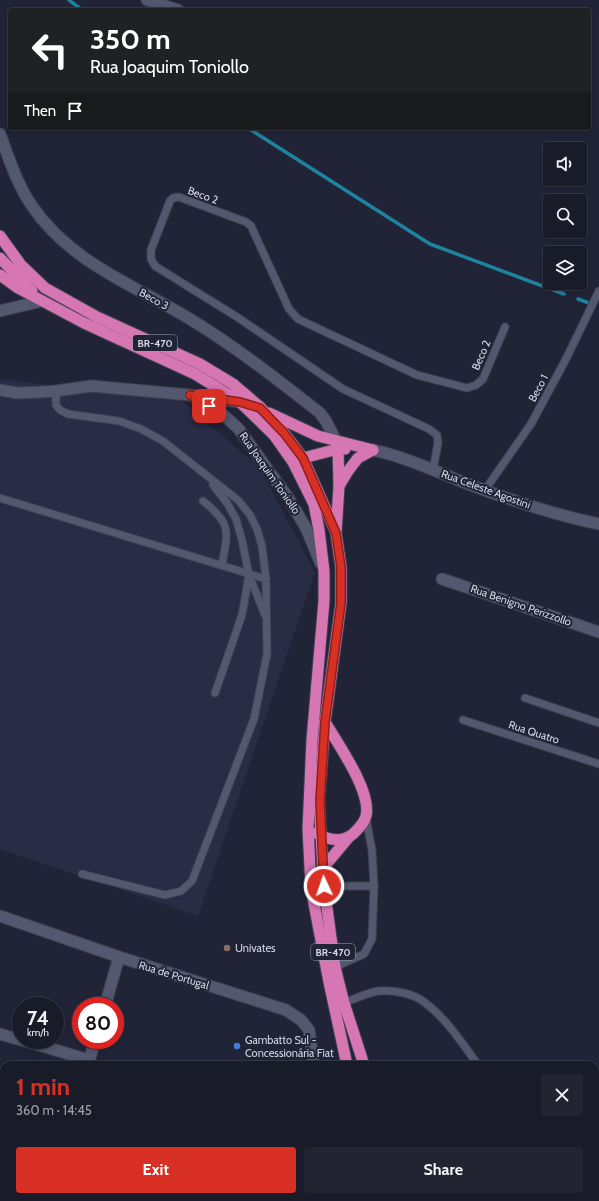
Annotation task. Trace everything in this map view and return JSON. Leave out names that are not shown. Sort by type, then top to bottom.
[{"type":"highway","name":"BR-470","points":[[0,236],[21,265],[46,288],[97,317],[200,364],[233,384],[260,408],[284,433],[303,458],[336,533],[341,567],[341,603],[325,722],[320,801],[321,836],[324,886],[336,967],[344,1003],[363,1061]]},
{"type":"highway","name":"BR-470","points":[[0,258],[42,301],[84,323],[195,374],[240,402],[274,435],[293,462],[314,504],[320,530],[324,571],[324,602],[312,740],[308,829],[311,888],[337,1024],[346,1061]]},
{"type":"highway","points":[[0,275],[18,288],[42,301]]},
{"type":"highway","points":[[240,402],[260,408],[294,426],[337,445],[374,450]]},
{"type":"highway","points":[[303,458],[337,445]]},
{"type":"highway","points":[[336,533],[339,486],[337,445]]},
{"type":"highway","points":[[339,486],[358,458],[374,450]]},
{"type":"highway","points":[[323,868],[349,837],[360,827],[366,817],[367,802],[361,785],[325,722]]},
{"type":"highway","points":[[308,829],[321,836],[339,840],[349,837]]},
{"type":"street","points":[[147,0],[172,8]]},
{"type":"street","name":"Beco 3","points":[[0,134],[13,172],[31,205],[51,230],[72,250],[120,281],[190,319],[254,362],[320,413],[326,421],[337,445]]},
{"type":"street","points":[[0,311],[42,301]]},
{"type":"street","name":"Rua Joaquim Toniollo","points":[[0,390],[17,393],[56,391],[91,386],[190,395],[218,411],[238,428],[289,499],[306,528],[324,571]]},
{"type":"street","points":[[190,395],[240,402]]},
{"type":"street","name":"Rua Celeste Agostini","points":[[374,450],[393,454],[485,490],[570,518],[599,524]]},
{"type":"street","name":"Rua Benigno Perizzollo","points":[[442,579],[599,632]]},
{"type":"street","name":"Rua de Portugal","points":[[0,916],[119,957],[286,1010],[300,1020],[309,1030],[313,1061]]},
{"type":"street","points":[[108,997],[119,957]]},
{"type":"street","points":[[0,1034],[12,1037]]},
{"type":"street","points":[[48,1049],[85,1061]]},
{"type":"street","points":[[88,1061],[92,1049]]},
{"type":"lane","name":"Beco 2","points":[[433,470],[438,443],[437,435],[429,429],[343,388],[237,317],[155,266],[151,259],[151,250],[170,201],[173,198],[179,197],[246,222],[251,226],[289,309],[298,319],[418,375],[467,388],[476,385],[483,379],[505,327]]},
{"type":"lane","name":"Beco 1","points":[[485,490],[531,424],[566,359],[599,291]]},
{"type":"lane","points":[[56,391],[56,405],[60,410],[68,414],[119,421],[141,429],[163,441],[239,501],[250,515],[257,530],[262,546],[266,579],[267,654],[254,720],[192,881],[181,891],[165,895],[82,874]]},
{"type":"lane","points":[[207,477],[228,503],[236,519],[249,575],[266,619]]},
{"type":"lane","points":[[0,498],[266,579]]},
{"type":"lane","points":[[203,501],[217,512],[224,522],[227,535],[222,566]]},
{"type":"lane","points":[[215,693],[242,616],[249,575]]},
{"type":"lane","points":[[525,698],[599,723]]},
{"type":"lane","name":"Rua Quatro","points":[[463,720],[599,764]]},
{"type":"lane","points":[[336,967],[364,954],[372,939],[374,886],[372,850],[366,817]]},
{"type":"lane","points":[[324,886],[374,886]]},
{"type":"lane","points":[[344,1003],[379,991],[413,995],[424,1001],[451,1028],[475,1061]]},
{"type":"shaded area","points":[[0,379],[182,401],[259,467],[315,572],[198,916],[0,849]]},
{"type":"waterway","points":[[69,0],[79,8]]},
{"type":"waterway","points":[[251,130],[430,244],[564,294]]},
{"type":"waterway","points":[[578,299],[589,303]]},
{"type":"place","name":"Univates","points":[[227,948]]},
{"type":"place","name":"Gambatto Sul - Concessionária Fiat","points":[[237,1046]]},
{"type":"route","points":[[209,406],[190,395],[240,402],[260,408],[284,433],[303,458],[336,533],[341,567],[341,603],[325,722],[320,801],[324,886]]}]
